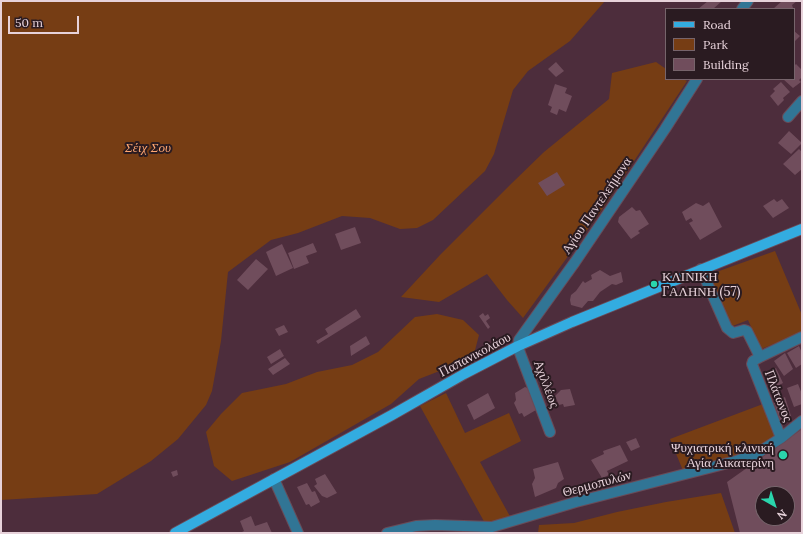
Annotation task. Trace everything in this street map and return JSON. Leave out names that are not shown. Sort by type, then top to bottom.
[{"type":"main road","name":"Παπανικολάου","points":[[174,533],[518,346],[802,229]]},
{"type":"street","name":"Αγίου Παντελεήμονα","points":[[518,346],[521,337],[575,262],[696,80]]},
{"type":"street","points":[[788,117],[802,101]]},
{"type":"street","name":"Πλάτωνος","points":[[701,270],[727,328],[733,332],[744,330],[747,331],[760,357],[753,361],[752,364],[781,438]]},
{"type":"street","points":[[760,357],[802,337]]},
{"type":"street","name":"Αχιλλέως","points":[[518,346],[550,432]]},
{"type":"street","name":"Θερμοπυλών","points":[[387,533],[416,526],[435,525],[492,527],[576,502],[736,462],[756,454],[781,438],[802,421]]},
{"type":"street","points":[[274,479],[298,533]]},
{"type":"green space","name":"Σέιχ Σου","points":[[1,1],[605,1],[570,41],[528,71],[513,90],[494,154],[485,171],[433,220],[417,228],[400,229],[370,218],[342,216],[298,233],[271,240],[228,272],[221,341],[212,391],[206,405],[178,439],[151,461],[97,494],[1,500]]},
{"type":"green space","points":[[656,62],[665,68],[665,80],[687,81],[601,211],[523,318],[487,274],[439,302],[401,297],[440,255],[544,152],[609,99],[612,73]]},
{"type":"green space","points":[[775,251],[802,315],[802,333],[761,349],[748,320],[730,327],[708,275]]},
{"type":"green space","points":[[437,314],[463,320],[479,335],[473,358],[419,379],[391,404],[290,462],[232,481],[214,466],[206,432],[242,393],[286,384],[317,372],[352,365],[378,352],[415,317]]},
{"type":"green space","points":[[446,393],[465,433],[509,413],[521,441],[480,462],[512,520],[486,525],[420,406]]},
{"type":"green space","points":[[763,404],[775,437],[737,457],[684,473],[670,439]]},
{"type":"green space","points":[[721,493],[735,533],[538,533],[539,525],[574,523],[666,502]]},
{"type":"building","points":[[708,1],[722,1],[714,8],[699,8]]},
{"type":"building","points":[[782,1],[797,1],[792,5],[793,8],[774,8]]},
{"type":"building","points":[[795,32],[800,36],[795,41]]},
{"type":"building","points":[[556,62],[564,71],[556,77],[548,69]]},
{"type":"building","points":[[796,64],[802,70],[802,77],[799,80],[801,82],[793,88],[784,80],[795,80]]},
{"type":"building","points":[[781,82],[790,92],[783,98],[784,100],[778,106],[770,96],[775,91],[773,89]]},
{"type":"building","points":[[555,84],[567,88],[565,93],[572,96],[566,112],[559,109],[557,115],[550,112],[552,107],[548,105]]},
{"type":"building","points":[[789,131],[802,143],[791,154],[778,143]]},
{"type":"building","points":[[799,149],[802,152],[802,169],[795,175],[783,164]]},
{"type":"building","points":[[557,172],[565,185],[547,196],[538,183]]},
{"type":"building","points":[[774,199],[777,202],[782,199],[789,208],[773,218],[763,206]]},
{"type":"building","points":[[709,202],[722,227],[700,240],[689,223],[693,221],[691,218],[686,221],[682,212],[696,203],[703,206]]},
{"type":"building","points":[[632,207],[636,211],[640,210],[649,224],[638,231],[640,233],[631,239],[618,222],[619,217]]},
{"type":"building","points":[[355,227],[361,243],[341,250],[335,234]]},
{"type":"building","points":[[313,243],[317,252],[306,256],[309,263],[294,269],[288,253]]},
{"type":"building","points":[[282,244],[293,268],[276,276],[266,252]]},
{"type":"building","points":[[256,259],[268,269],[248,290],[237,280]]},
{"type":"building","points":[[600,270],[610,276],[621,272],[623,282],[616,285],[612,284],[600,292],[593,301],[588,301],[582,308],[571,305],[571,295],[583,281],[585,283],[592,279],[591,275]]},
{"type":"building","points":[[356,309],[361,317],[318,344],[316,341],[328,334],[325,329]]},
{"type":"building","points":[[483,313],[485,316],[488,314],[490,318],[486,321],[490,327],[488,329],[479,316]]},
{"type":"building","points":[[284,325],[288,332],[279,336],[275,329]]},
{"type":"building","points":[[366,336],[370,344],[351,356],[350,346]]},
{"type":"building","points":[[799,346],[802,353],[802,364],[796,368],[787,353]]},
{"type":"building","points":[[280,349],[284,356],[271,364],[267,357]]},
{"type":"building","points":[[785,353],[793,369],[784,376],[774,361]]},
{"type":"building","points":[[285,358],[290,364],[273,375],[268,369]]},
{"type":"building","points":[[776,368],[783,383],[770,390],[765,375]]},
{"type":"building","points":[[798,384],[802,394],[802,404],[794,407],[787,388]]},
{"type":"building","points":[[525,387],[530,389],[536,410],[524,417],[522,413],[519,414],[514,403],[516,400],[515,393]]},
{"type":"building","points":[[570,389],[575,405],[564,407],[563,404],[559,405],[555,396],[561,390]]},
{"type":"building","points":[[488,393],[495,408],[474,420],[467,405]]},
{"type":"building","points":[[785,397],[791,416],[780,420],[774,403]]},
{"type":"building","name":"Ψυχιατρική κλινική Αγία Αικατερίνη","points":[[802,429],[802,533],[740,533],[727,482]]},
{"type":"building","points":[[636,438],[640,447],[631,451],[626,442]]},
{"type":"building","points":[[620,445],[628,461],[607,471],[609,475],[602,478],[591,460],[604,454],[603,451]]},
{"type":"building","points":[[558,462],[564,479],[558,483],[556,488],[535,497],[532,484],[535,478],[533,469]]},
{"type":"building","points":[[177,470],[178,475],[173,477],[171,472]]},
{"type":"building","points":[[325,474],[337,493],[327,498],[322,496],[314,486],[317,484],[315,479]]},
{"type":"building","points":[[307,483],[312,492],[315,491],[320,502],[311,507],[309,504],[306,505],[297,487]]},
{"type":"building","points":[[251,516],[255,526],[267,522],[272,533],[240,533],[244,531],[240,521]]},
{"type":"place","name":"ΚΛΙΝΙΚΗ ΓΑΛΗΝΗ (57)","points":[[654,284]]},
{"type":"place","name":"Ψυχιατρική κλινική Αγία Αικατερίνη","points":[[783,455]]}]
